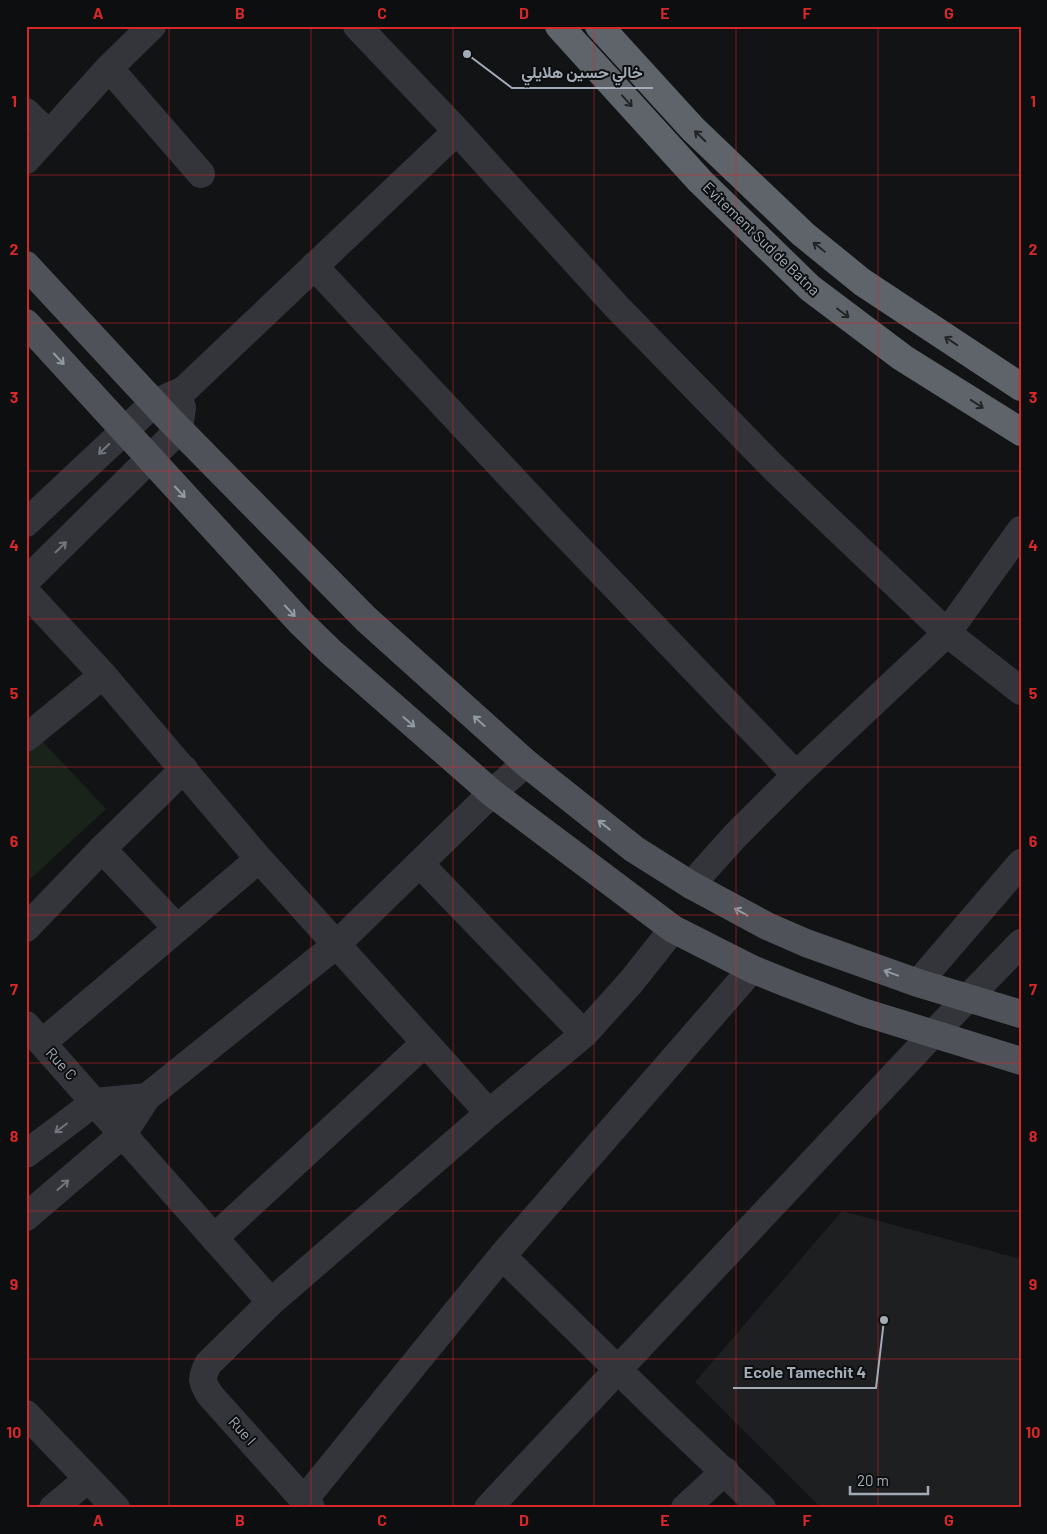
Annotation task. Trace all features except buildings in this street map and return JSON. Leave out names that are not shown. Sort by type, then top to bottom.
[{"type":"highway","name":"Evitement Sud de Batna","points":[[559,26],[700,181],[810,288],[903,358],[1021,432]]},
{"type":"highway","points":[[599,26],[693,129],[803,234],[862,282],[1021,387]]},
{"type":"main road","points":[[26,265],[179,430],[366,618],[526,763],[634,849],[691,885],[767,926],[798,940],[918,983],[1021,1014]]},
{"type":"main road","points":[[26,323],[125,429],[294,616],[331,652],[492,794],[673,929],[752,969],[862,1012],[1021,1061]]},
{"type":"street","points":[[26,160],[109,68],[152,26]]},
{"type":"street","points":[[356,26],[457,131],[630,320],[774,468],[947,633],[1021,691]]},
{"type":"street","points":[[109,68],[201,174]]},
{"type":"street","points":[[26,112],[49,134]]},
{"type":"street","points":[[26,523],[154,403],[184,390],[457,131]]},
{"type":"street","points":[[314,266],[558,527],[796,775]]},
{"type":"street","points":[[26,581],[151,460],[179,430],[184,390]]},
{"type":"street","points":[[691,885],[735,836],[796,775],[947,633],[1021,530]]},
{"type":"street","points":[[26,592],[103,675],[259,859],[489,1113]]},
{"type":"street","points":[[26,738],[103,675]]},
{"type":"street","points":[[26,1217],[123,1134],[147,1097],[336,945],[526,763]]},
{"type":"street","points":[[26,928],[102,849],[184,769]]},
{"type":"street","points":[[102,849],[177,928]]},
{"type":"street","points":[[31,1032],[177,928],[259,859]]},
{"type":"street","points":[[918,983],[1021,862]]},
{"type":"street","points":[[420,864],[584,1034]]},
{"type":"street","points":[[271,1302],[489,1113],[584,1034],[631,982],[673,929]]},
{"type":"street","points":[[488,1508],[932,1035],[1021,943]]},
{"type":"street","points":[[307,1504],[502,1256],[752,969]]},
{"type":"street","name":"Rue C","points":[[31,1032],[271,1302]]},
{"type":"street","points":[[214,1238],[425,1043]]},
{"type":"street","points":[[26,1154],[95,1102],[147,1097]]},
{"type":"street","points":[[502,1256],[762,1508]]},
{"type":"street","name":"Rue I","points":[[271,1302],[208,1364],[203,1375],[203,1383],[210,1395],[307,1504]]},
{"type":"street","points":[[26,1414],[116,1508]]},
{"type":"street","points":[[685,1508],[725,1471]]},
{"type":"street","points":[[53,1508],[88,1479]]},
{"type":"shaded area","points":[[42,741],[106,809],[26,883],[26,755]]},
{"type":"shaded area","points":[[842,1211],[1021,1259],[1021,1508],[821,1508],[695,1382]]},
{"type":"place","name":"خالي حسين هلايلي","points":[[467,54]]},
{"type":"place","name":"Ecole Tamechit 4","points":[[884,1320]]}]
